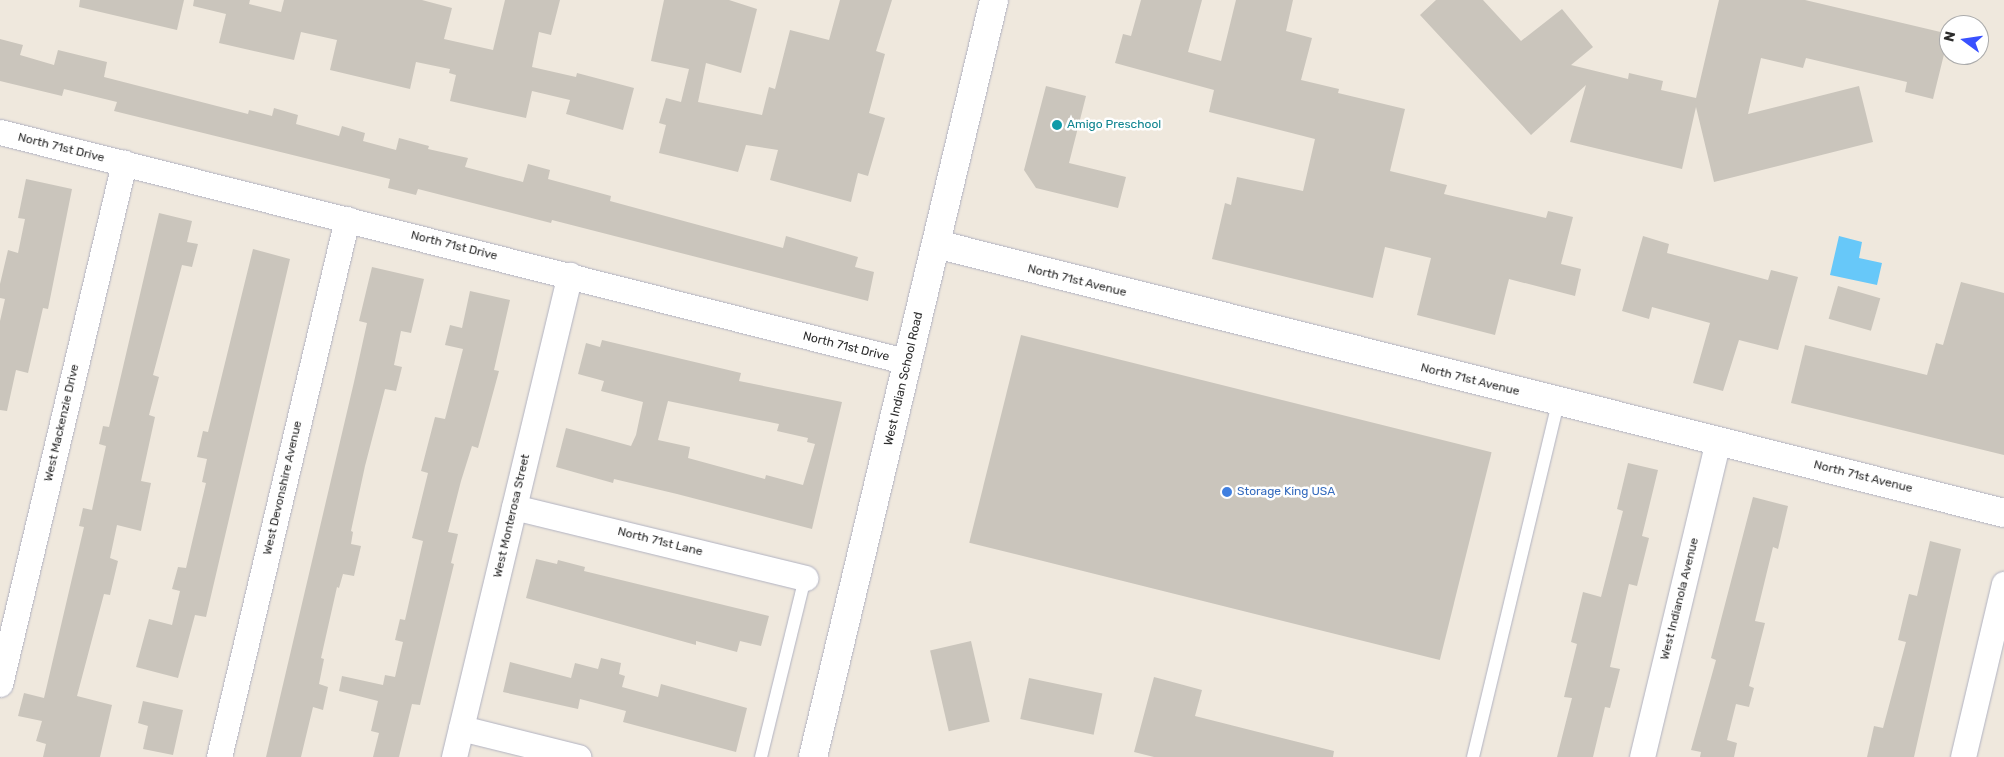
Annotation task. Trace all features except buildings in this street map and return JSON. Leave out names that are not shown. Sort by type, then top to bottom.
[{"type":"street","name":"West Indian School Road","points":[[813,757],[994,0]]},
{"type":"street","name":"North 71st Drive","points":[[0,132],[908,362]]},
{"type":"street","name":"West Mackenzie Drive","points":[[0,684],[124,163]]},
{"type":"street","name":"West Devonshire Avenue","points":[[219,757],[347,219]]},
{"type":"street","name":"North 71st Avenue","points":[[936,244],[2004,513]]},
{"type":"street","name":"West Monterosa Street","points":[[454,757],[570,275]]},
{"type":"street","name":"West Indianola Avenue","points":[[1642,757],[1718,440]]},
{"type":"street","name":"North 71st Lane","points":[[514,507],[805,578]]},
{"type":"street","points":[[1963,757],[2004,584]]},
{"type":"street","points":[[461,728],[578,757]]},
{"type":"lane","points":[[1474,757],[1558,402]]},
{"type":"lane","points":[[761,757],[805,578]]},
{"type":"water","points":[[1839,236],[1862,242],[1859,258],[1882,263],[1877,285],[1830,275]]},
{"type":"place","name":"Amigo Preschool","points":[[1057,125]]},
{"type":"place","name":"Storage King USA","points":[[1227,492]]}]
